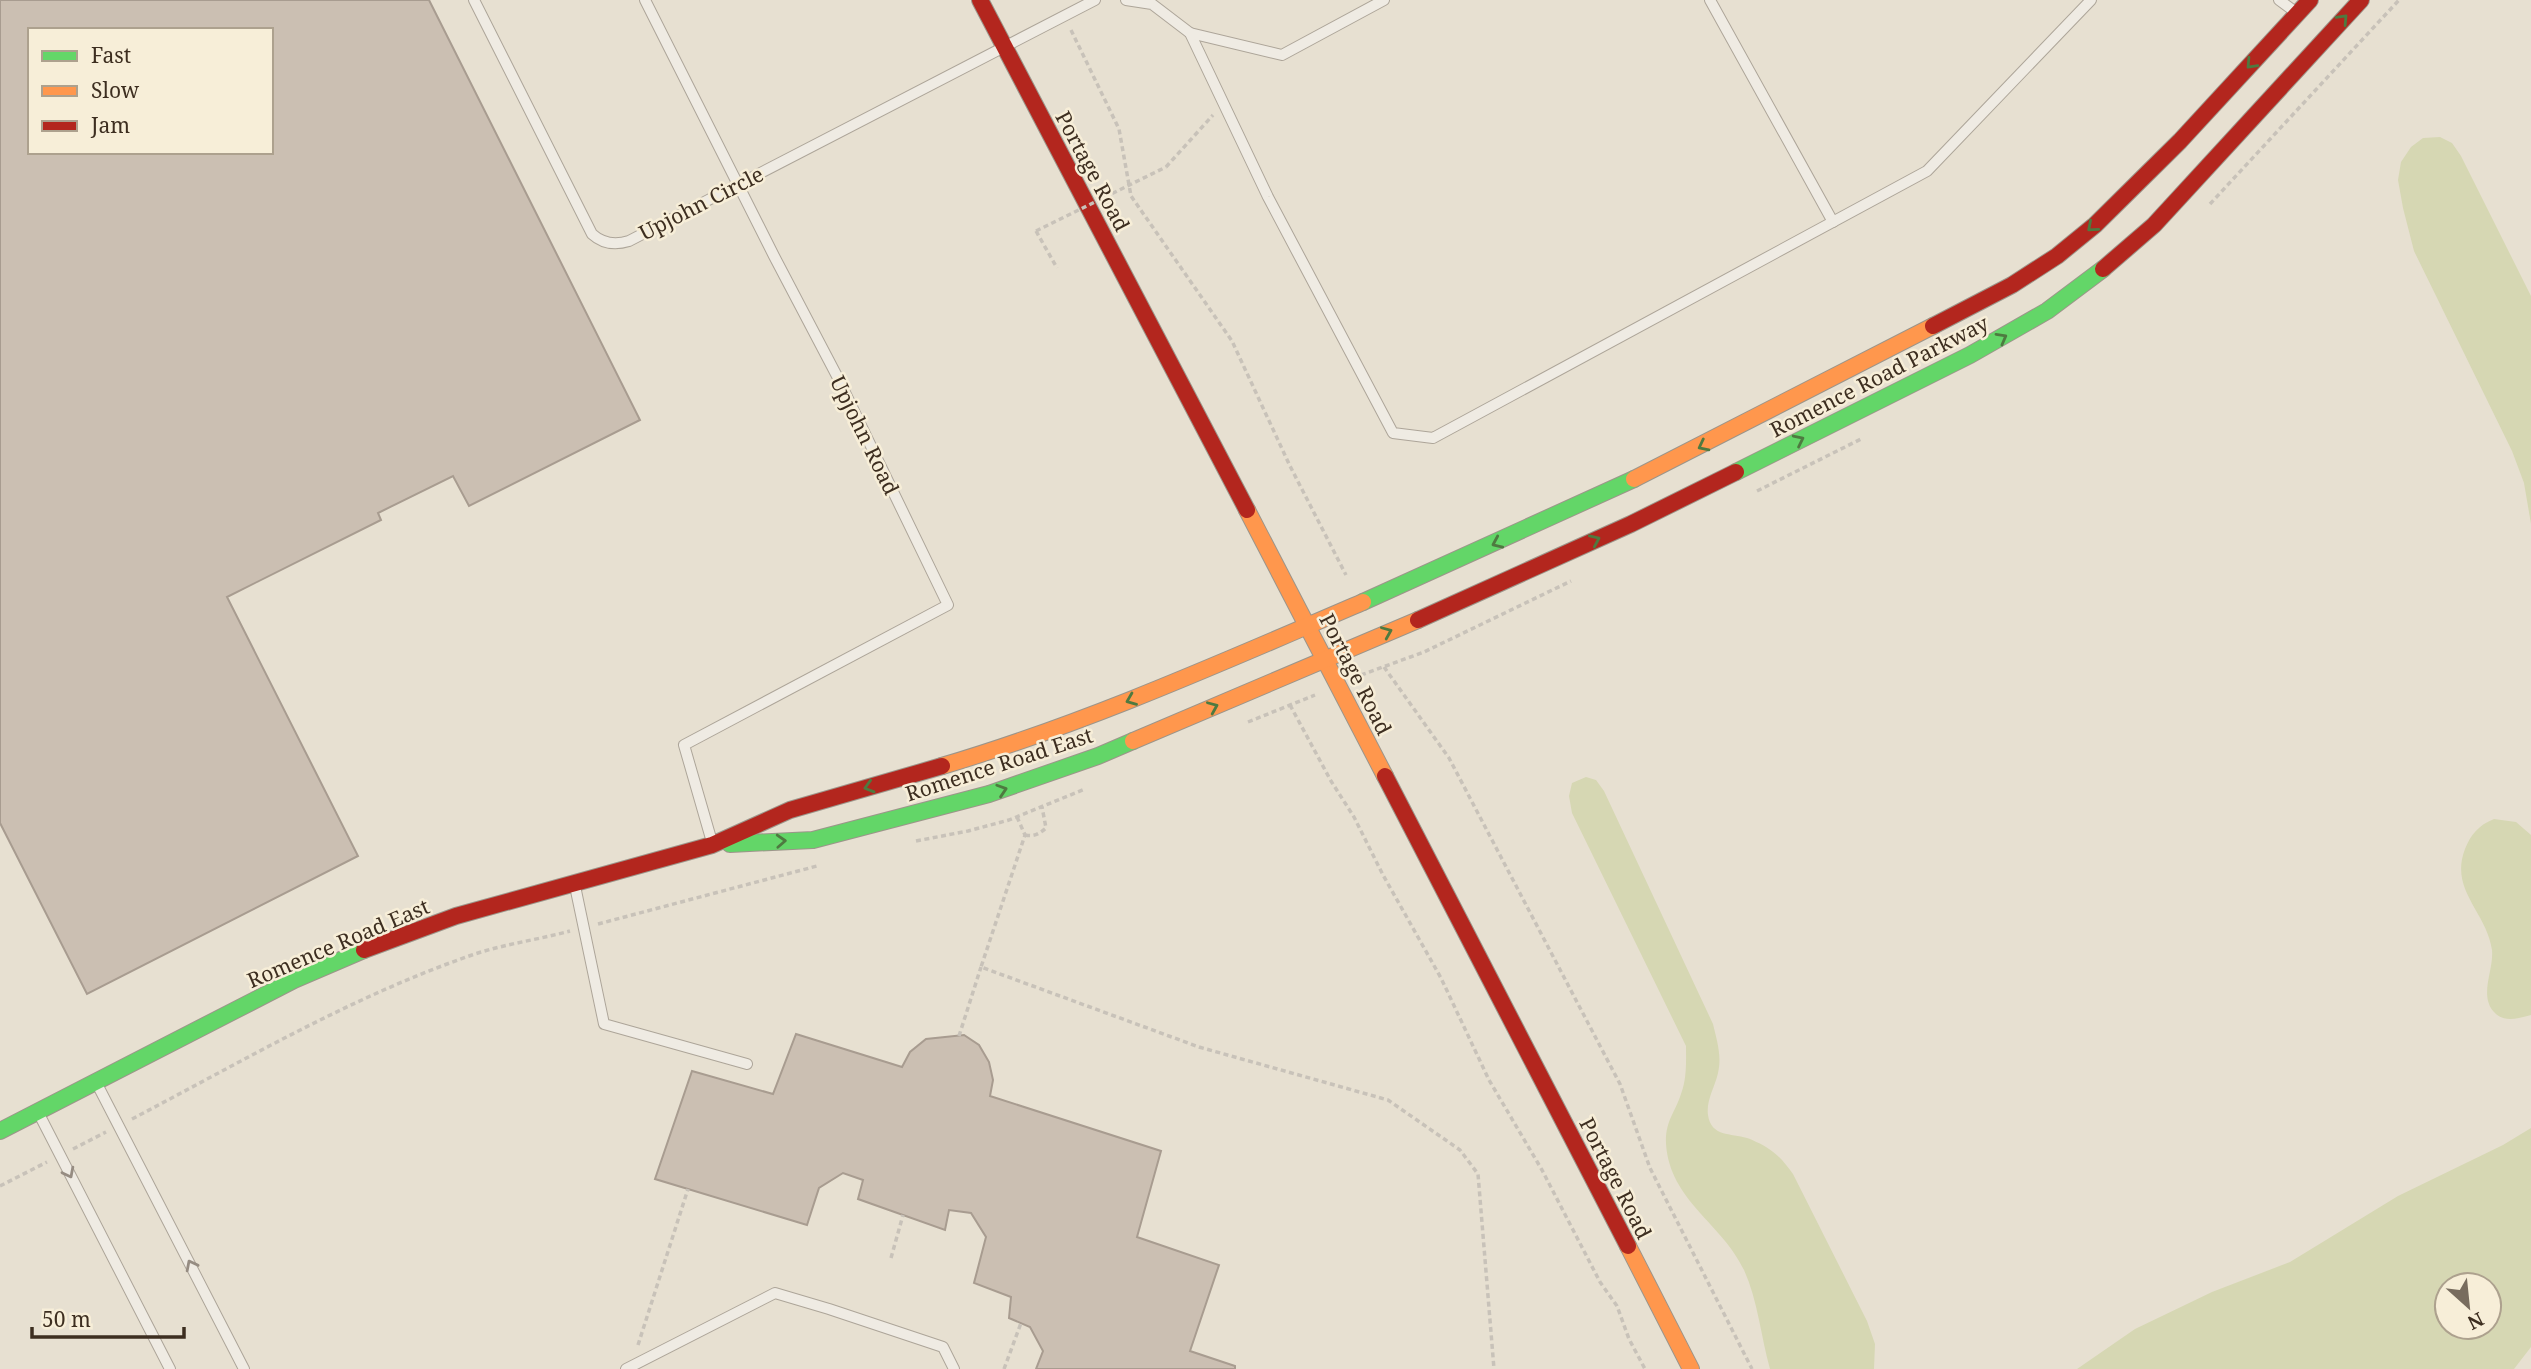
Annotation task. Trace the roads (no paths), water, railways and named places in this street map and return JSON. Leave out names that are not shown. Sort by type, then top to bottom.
[{"type":"street","name":"Portage Road","points":[[980,0],[1307,625],[1691,1369]]},
{"type":"street","name":"Romence Road Parkway","points":[[1324,658],[1470,598],[1631,524],[1970,355],[2038,316],[2088,282],[2154,225],[2311,26],[2311,0]]},
{"type":"street","name":"Romence Road Parkway","points":[[1307,625],[1430,573],[1625,484],[2012,285],[2057,256],[2095,225],[2180,141],[2311,26],[2361,0]]},
{"type":"street","name":"Romence Road East","points":[[0,1131],[294,980],[387,940],[456,916],[712,845],[790,810],[1009,746],[1065,726],[1307,625]]},
{"type":"street","name":"Romence Road East","points":[[712,845],[813,840],[989,794],[1098,756],[1324,658]]},
{"type":"lane","name":"Upjohn Circle","points":[[474,0],[592,234],[611,243],[629,240],[1095,0]]},
{"type":"lane","name":"Upjohn Road","points":[[645,0],[737,185],[838,378],[948,605],[684,745],[712,845]]},
{"type":"lane","points":[[1126,0],[1152,4],[1190,33],[1282,55],[1384,0]]},
{"type":"lane","points":[[1710,0],[1833,222]]},
{"type":"lane","points":[[1190,33],[1268,197],[1393,433],[1433,438],[1927,171],[2091,0]]},
{"type":"lane","points":[[2279,0],[2311,26]]},
{"type":"lane","points":[[574,883],[604,1024],[747,1064]]},
{"type":"lane","points":[[96,1082],[244,1369]]},
{"type":"lane","points":[[37,1112],[170,1369]]},
{"type":"lane","points":[[626,1369],[775,1293],[943,1347],[954,1369]]}]
